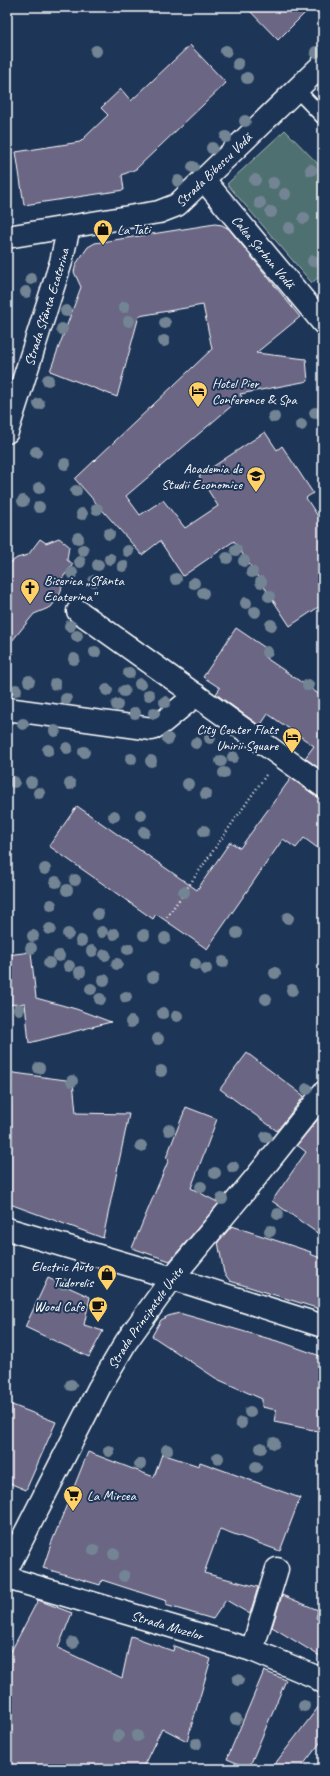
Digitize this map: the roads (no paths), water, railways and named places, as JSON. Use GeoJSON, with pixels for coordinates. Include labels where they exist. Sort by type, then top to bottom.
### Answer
{"type":"FeatureCollection","features":[{"type":"Feature","properties":{"kind":"street","name":"Strada Bibescu Vodă"},"geometry":{"type":"LineString","coordinates":[[7,236],[69,227],[167,209],[184,199],[323,64]]}},
{"type":"Feature","properties":{"kind":"street","name":"Calea Șerban Vodă"},"geometry":{"type":"LineString","coordinates":[[204,180],[323,323]]}},
{"type":"Feature","properties":{"kind":"street","name":"Strada Sfânta Ecaterina"},"geometry":{"type":"LineString","coordinates":[[7,432],[61,262],[69,227]]}},
{"type":"Feature","properties":{"kind":"street"},"geometry":{"type":"LineString","coordinates":[[78,611],[323,786]]}},
{"type":"Feature","properties":{"kind":"street"},"geometry":{"type":"LineString","coordinates":[[7,709],[152,729],[196,695]]}},
{"type":"Feature","properties":{"kind":"street","name":"Strada Principatele Unite"},"geometry":{"type":"LineString","coordinates":[[7,1569],[99,1388],[126,1342],[172,1278],[257,1176],[323,1093]]}},
{"type":"Feature","properties":{"kind":"street"},"geometry":{"type":"LineString","coordinates":[[7,1228],[323,1326]]}},
{"type":"Feature","properties":{"kind":"street"},"geometry":{"type":"LineString","coordinates":[[252,1650],[277,1569]]}},
{"type":"Feature","properties":{"kind":"street","name":"Strada Muzelor"},"geometry":{"type":"LineString","coordinates":[[7,1578],[252,1650],[316,1677],[323,1682]]}},
{"type":"Feature","properties":{"kind":"lane"},"geometry":{"type":"LineString","coordinates":[[297,90],[323,117]]}},
{"type":"Feature","properties":{"kind":"place","name":"La Tati"},"geometry":{"type":"Point","coordinates":[103,246]}},
{"type":"Feature","properties":{"kind":"place","name":"Hotel Pier Conference & Spa"},"geometry":{"type":"Point","coordinates":[198,408]}},
{"type":"Feature","properties":{"kind":"place","name":"Academia de Studii Economice"},"geometry":{"type":"Point","coordinates":[256,493]}},
{"type":"Feature","properties":{"kind":"place","name":"Biserica „Sfânta Ecaterina”"},"geometry":{"type":"Point","coordinates":[30,605]}},
{"type":"Feature","properties":{"kind":"place","name":"City Center Flats Unirii Square"},"geometry":{"type":"Point","coordinates":[292,754]}},
{"type":"Feature","properties":{"kind":"place","name":"Electric Auto Tudorelis"},"geometry":{"type":"Point","coordinates":[107,1291]}},
{"type":"Feature","properties":{"kind":"place","name":"Wood Cafe"},"geometry":{"type":"Point","coordinates":[98,1323]}},
{"type":"Feature","properties":{"kind":"place","name":"La Mircea"},"geometry":{"type":"Point","coordinates":[73,1512]}}]}
